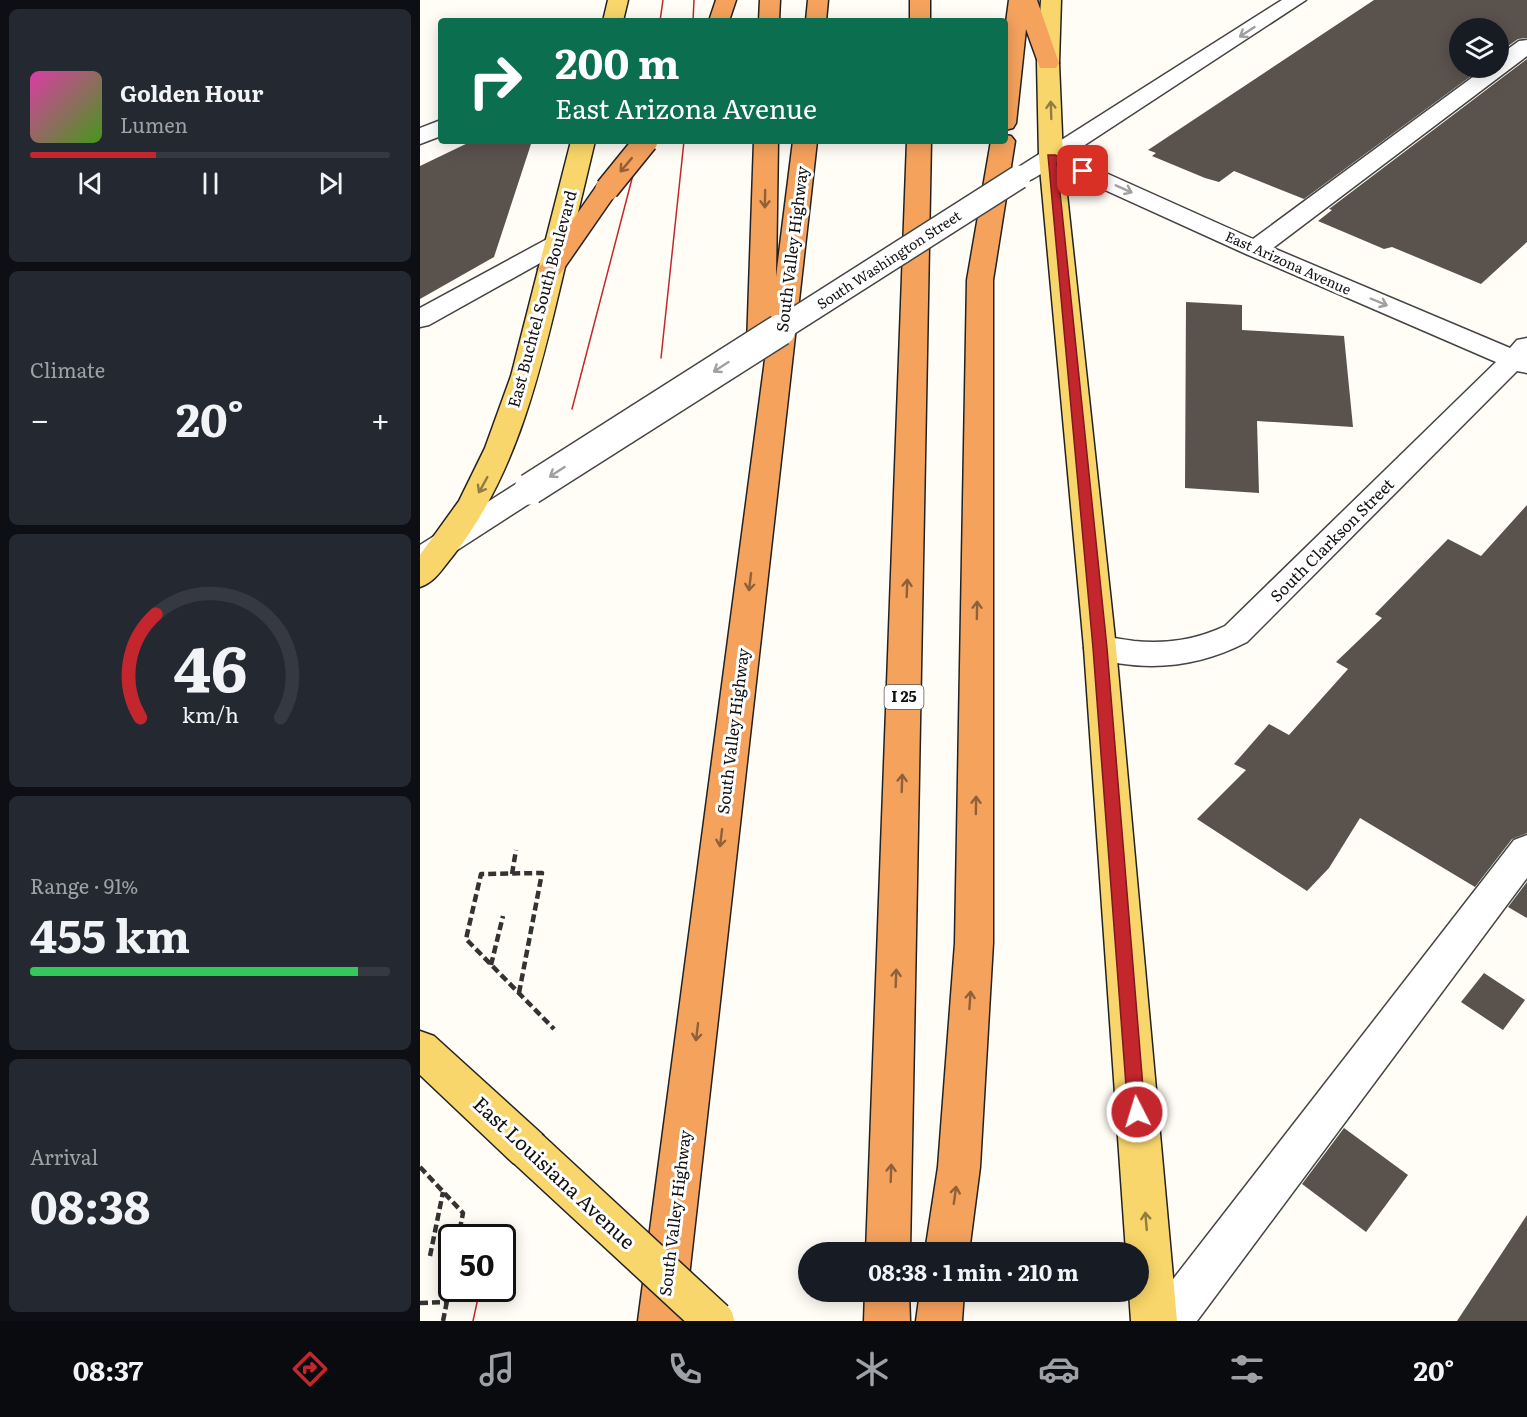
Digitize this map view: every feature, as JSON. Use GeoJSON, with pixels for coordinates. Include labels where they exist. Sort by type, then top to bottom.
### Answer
{"type":"FeatureCollection","features":[{"type":"Feature","properties":{"kind":"highway"},"geometry":{"type":"LineString","coordinates":[[720,18],[726,0]]}},
{"type":"Feature","properties":{"kind":"highway"},"geometry":{"type":"LineString","coordinates":[[770,0],[770,18]]}},
{"type":"Feature","properties":{"kind":"highway"},"geometry":{"type":"LineString","coordinates":[[816,18],[818,0]]}},
{"type":"Feature","properties":{"kind":"highway"},"geometry":{"type":"LineString","coordinates":[[920,0],[920,18]]}},
{"type":"Feature","properties":{"kind":"highway"},"geometry":{"type":"LineString","coordinates":[[1008,97],[1019,0]]}},
{"type":"Feature","properties":{"kind":"highway"},"geometry":{"type":"LineString","coordinates":[[1028,0],[1048,63]]}},
{"type":"Feature","properties":{"kind":"highway"},"geometry":{"type":"LineString","coordinates":[[555,256],[644,144]]}},
{"type":"Feature","properties":{"kind":"highway"},"geometry":{"type":"LineString","coordinates":[[757,524],[766,144]]}},
{"type":"Feature","properties":{"kind":"highway","name":"South Valley Highway"},"geometry":{"type":"LineString","coordinates":[[661,1321],[805,144]]}},
{"type":"Feature","properties":{"kind":"highway","name":"I 25"},"geometry":{"type":"LineString","coordinates":[[888,1242],[919,144]]}},
{"type":"Feature","properties":{"kind":"highway"},"geometry":{"type":"LineString","coordinates":[[948,1242],[959,1167],[974,943],[980,279],[1002,144]]}},
{"type":"Feature","properties":{"kind":"highway"},"geometry":{"type":"LineString","coordinates":[[886,1321],[887,1302]]}},
{"type":"Feature","properties":{"kind":"highway"},"geometry":{"type":"LineString","coordinates":[[939,1321],[941,1302]]}},
{"type":"Feature","properties":{"kind":"main road"},"geometry":{"type":"LineString","coordinates":[[614,18],[618,0]]}},
{"type":"Feature","properties":{"kind":"main road"},"geometry":{"type":"LineString","coordinates":[[1051,0],[1048,63],[1051,157],[1100,648],[1154,1321]]}},
{"type":"Feature","properties":{"kind":"main road","name":"East Buchtel South Boulevard"},"geometry":{"type":"LineString","coordinates":[[420,576],[449,540],[491,470],[500,448],[525,376],[583,144]]}},
{"type":"Feature","properties":{"kind":"main road","name":"East Louisiana Avenue"},"geometry":{"type":"LineString","coordinates":[[420,1049],[714,1321]]}},
{"type":"Feature","properties":{"kind":"street","name":"South Washington Street"},"geometry":{"type":"LineString","coordinates":[[420,559],[1296,0]]}},
{"type":"Feature","properties":{"kind":"street"},"geometry":{"type":"LineString","coordinates":[[1509,59],[1527,46]]}},
{"type":"Feature","properties":{"kind":"street"},"geometry":{"type":"LineString","coordinates":[[1256,249],[1483,78]]}},
{"type":"Feature","properties":{"kind":"street"},"geometry":{"type":"LineString","coordinates":[[420,137],[438,128]]}},
{"type":"Feature","properties":{"kind":"street","name":"East Arizona Avenue"},"geometry":{"type":"LineString","coordinates":[[1051,157],[1256,249],[1522,357]]}},
{"type":"Feature","properties":{"kind":"street"},"geometry":{"type":"LineString","coordinates":[[420,319],[555,256]]}},
{"type":"Feature","properties":{"kind":"street","name":"South Clarkson Street"},"geometry":{"type":"LineString","coordinates":[[1100,648],[1162,656],[1181,655],[1216,645],[1236,634],[1522,357]]}},
{"type":"Feature","properties":{"kind":"street"},"geometry":{"type":"LineString","coordinates":[[1169,1321],[1527,850]]}},
{"type":"Feature","properties":{"kind":"path"},"geometry":{"type":"LineString","coordinates":[[512,874],[516,850]]}},
{"type":"Feature","properties":{"kind":"path"},"geometry":{"type":"LineString","coordinates":[[519,993],[542,873],[481,874],[466,939],[554,1029]]}},
{"type":"Feature","properties":{"kind":"path"},"geometry":{"type":"LineString","coordinates":[[491,965],[503,916]]}},
{"type":"Feature","properties":{"kind":"path"},"geometry":{"type":"LineString","coordinates":[[420,1167],[463,1213],[461,1224]]}},
{"type":"Feature","properties":{"kind":"path"},"geometry":{"type":"LineString","coordinates":[[430,1256],[443,1191]]}},
{"type":"Feature","properties":{"kind":"path"},"geometry":{"type":"LineString","coordinates":[[420,1303],[446,1302]]}},
{"type":"Feature","properties":{"kind":"path"},"geometry":{"type":"LineString","coordinates":[[443,1321],[447,1302]]}},
{"type":"Feature","properties":{"kind":"building"},"geometry":{"type":"Polygon","coordinates":[[[1374,0],[1527,0],[1527,38],[1518,39],[1509,45],[1509,18],[1449,18],[1449,78],[1468,78],[1304,199],[1234,171],[1219,182],[1205,178],[1152,156],[1156,153],[1148,150],[1374,0]]]}},
{"type":"Feature","properties":{"kind":"building"},"geometry":{"type":"Polygon","coordinates":[[[1527,59],[1527,242],[1481,284],[1392,247],[1384,249],[1318,221],[1332,210],[1329,209],[1502,78],[1509,78],[1509,73],[1527,59]]]}},
{"type":"Feature","properties":{"kind":"building"},"geometry":{"type":"Polygon","coordinates":[[[466,144],[531,144],[494,257],[420,299],[420,166],[466,144]]]}},
{"type":"Feature","properties":{"kind":"building"},"geometry":{"type":"Polygon","coordinates":[[[1186,302],[1242,305],[1242,330],[1344,336],[1353,427],[1257,421],[1259,493],[1185,488],[1186,302]]]}},
{"type":"Feature","properties":{"kind":"building"},"geometry":{"type":"Polygon","coordinates":[[[1527,505],[1527,833],[1512,839],[1475,887],[1360,818],[1329,868],[1307,891],[1197,819],[1246,770],[1234,764],[1269,724],[1289,735],[1348,669],[1336,662],[1382,618],[1375,614],[1448,539],[1481,556],[1527,505]]]}},
{"type":"Feature","properties":{"kind":"building"},"geometry":{"type":"Polygon","coordinates":[[[1527,882],[1527,918],[1508,907],[1527,882]]]}},
{"type":"Feature","properties":{"kind":"building"},"geometry":{"type":"Polygon","coordinates":[[[1484,973],[1525,1000],[1503,1030],[1461,1002],[1484,973]]]}},
{"type":"Feature","properties":{"kind":"building"},"geometry":{"type":"Polygon","coordinates":[[[1344,1128],[1408,1175],[1366,1232],[1302,1184],[1344,1128]]]}},
{"type":"Feature","properties":{"kind":"building"},"geometry":{"type":"Polygon","coordinates":[[[1527,1215],[1527,1321],[1457,1321],[1527,1215]]]}},
{"type":"Feature","properties":{"kind":"tram line"},"geometry":{"type":"LineString","coordinates":[[660,18],[663,0]]}},
{"type":"Feature","properties":{"kind":"tram line"},"geometry":{"type":"LineString","coordinates":[[693,18],[694,0]]}},
{"type":"Feature","properties":{"kind":"tram line"},"geometry":{"type":"LineString","coordinates":[[572,409],[634,171],[638,144]]}},
{"type":"Feature","properties":{"kind":"tram line"},"geometry":{"type":"LineString","coordinates":[[661,358],[684,144]]}},
{"type":"Feature","properties":{"kind":"tram line"},"geometry":{"type":"LineString","coordinates":[[473,1321],[477,1302]]}},
{"type":"Feature","properties":{"kind":"route"},"geometry":{"type":"LineString","coordinates":[[1083,171],[1051,157],[1100,648],[1137,1112]]}}]}
